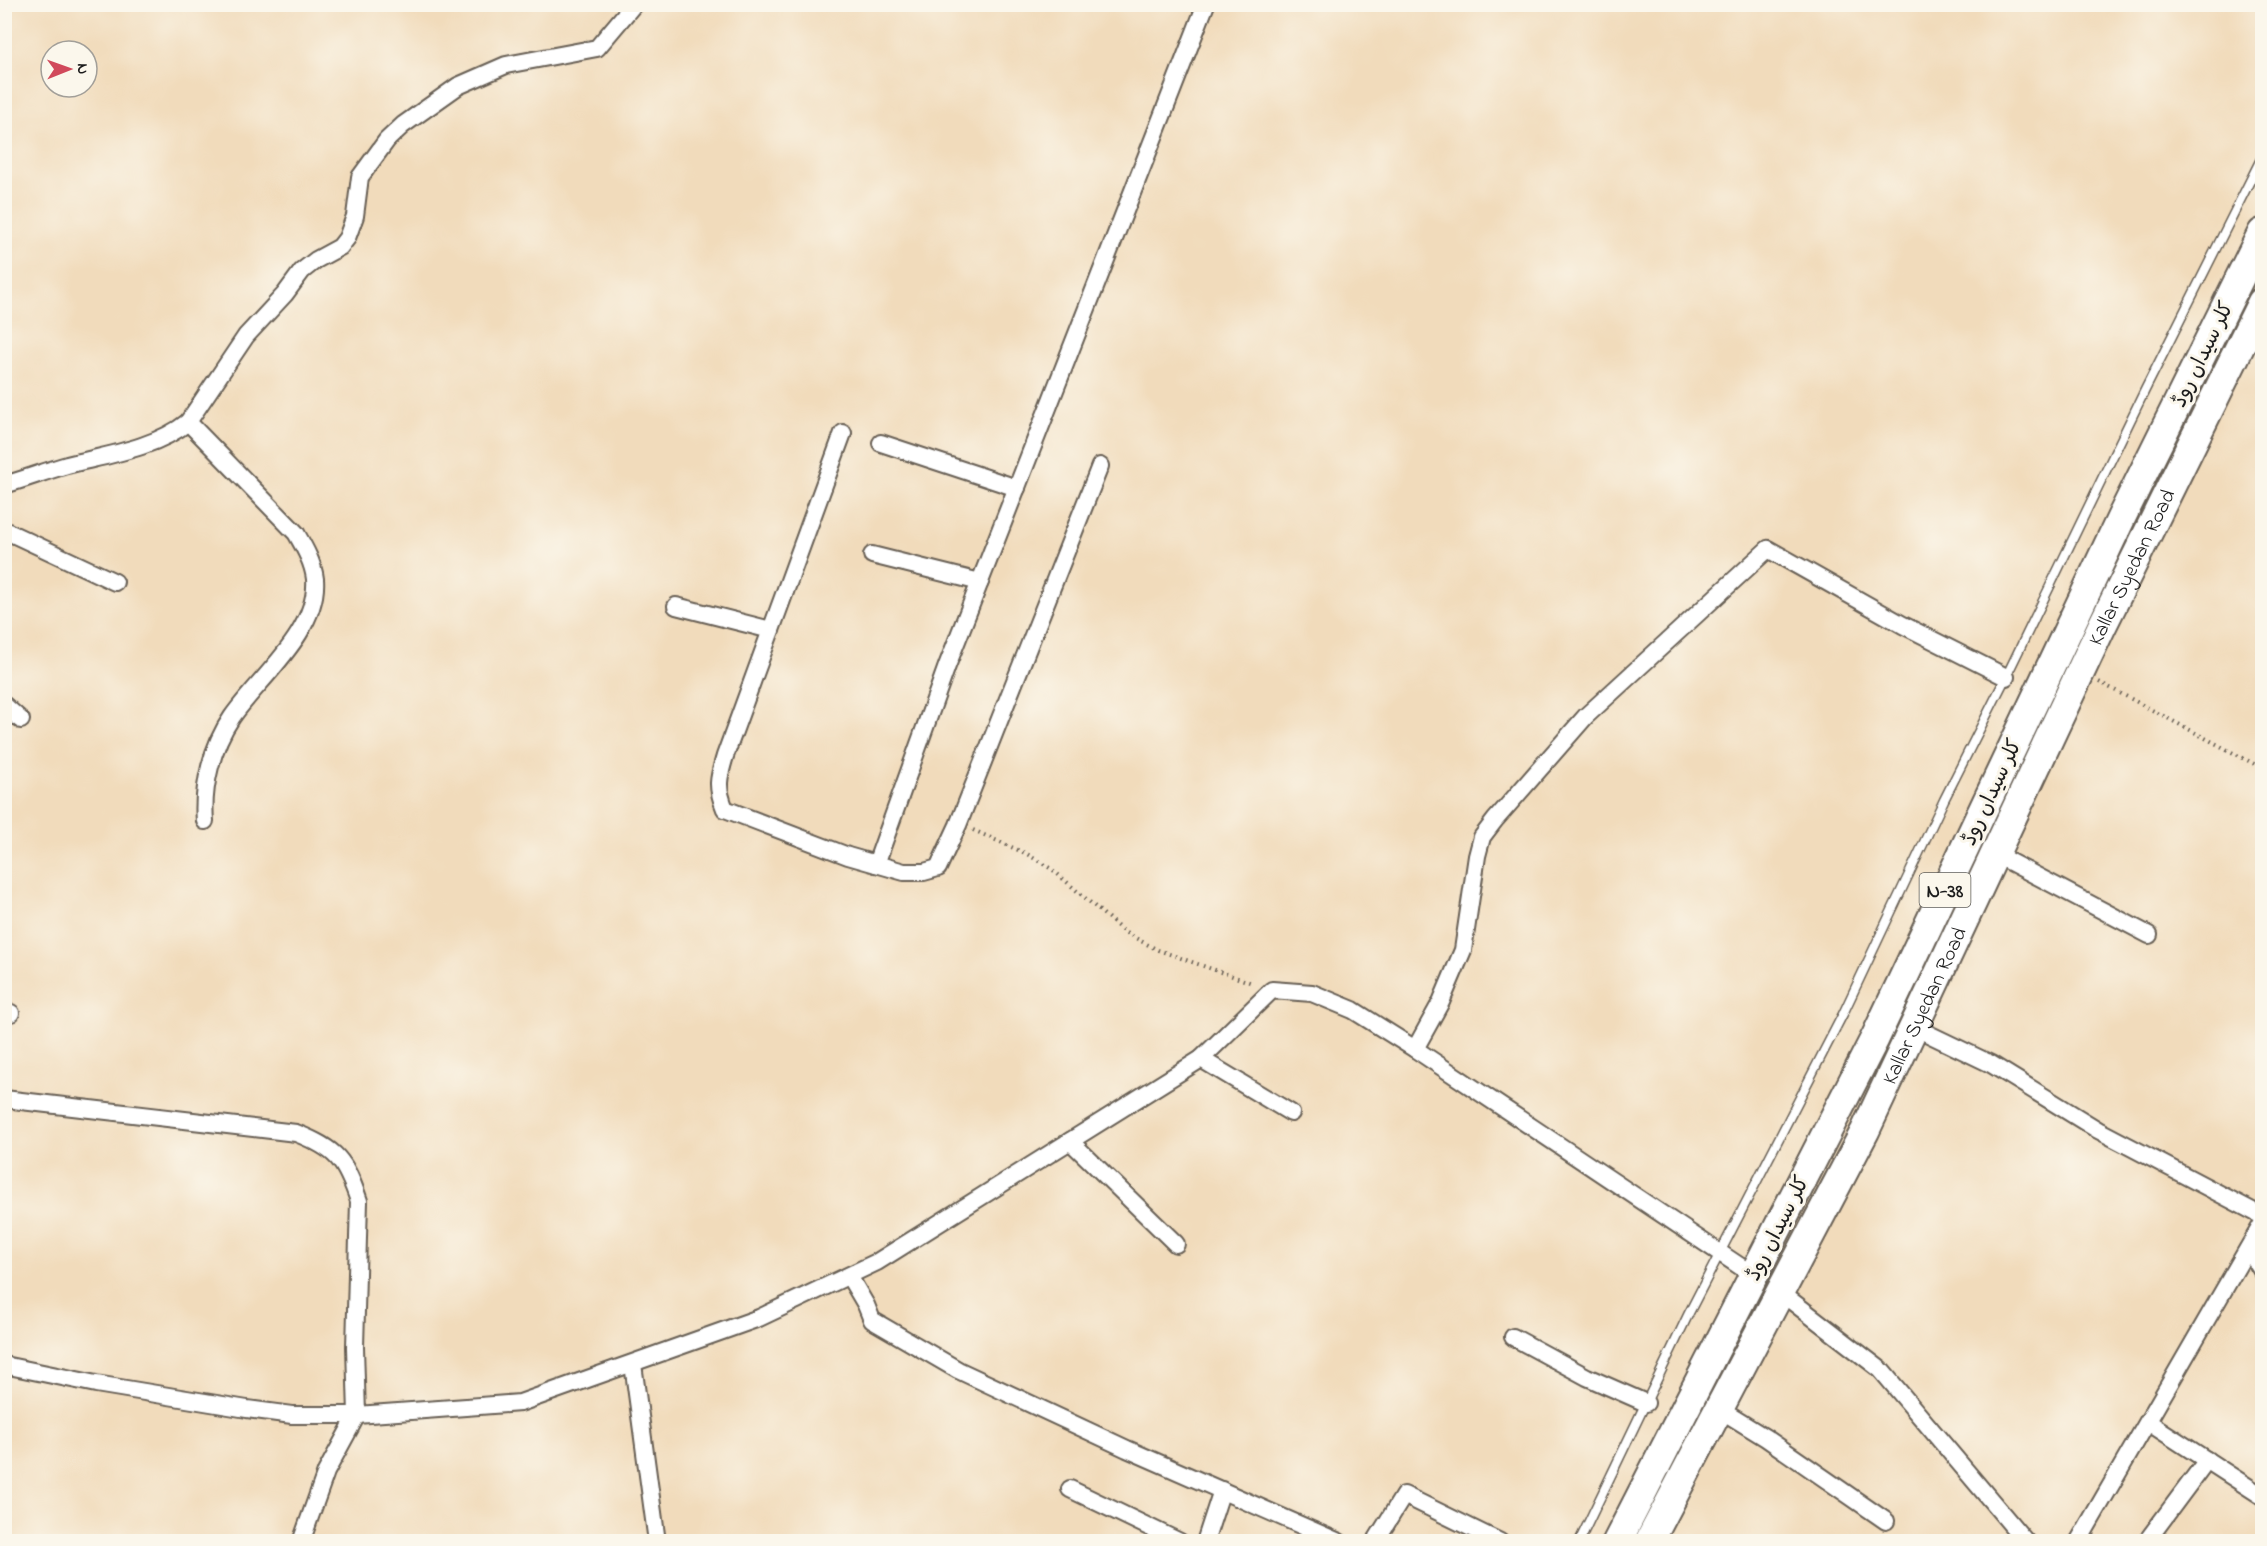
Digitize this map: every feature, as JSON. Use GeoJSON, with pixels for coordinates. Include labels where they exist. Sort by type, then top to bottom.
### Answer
{"type":"FeatureCollection","features":[{"type":"Feature","properties":{"kind":"highway","name":"کلر سیداں روڈ"},"geometry":{"type":"LineString","coordinates":[[1617,1542],[1875,1038],[2122,516],[2262,233]]}},
{"type":"Feature","properties":{"kind":"highway","name":"Kallar Syedan Road"},"geometry":{"type":"LineString","coordinates":[[1649,1542],[1865,1131],[2080,672],[2262,302]]}},
{"type":"Feature","properties":{"kind":"street"},"geometry":{"type":"LineString","coordinates":[[4,485],[167,438],[188,422],[246,336],[285,294],[302,271],[316,260],[340,247],[347,238],[355,216],[360,177],[387,140],[403,125],[458,86],[506,65],[597,48],[634,4]]}},
{"type":"Feature","properties":{"kind":"street"},"geometry":{"type":"LineString","coordinates":[[876,864],[947,666],[1206,4]]}},
{"type":"Feature","properties":{"kind":"street"},"geometry":{"type":"LineString","coordinates":[[188,422],[296,533],[307,552],[315,579],[314,600],[287,652],[231,718],[220,740],[207,782],[204,804],[205,821]]}},
{"type":"Feature","properties":{"kind":"street"},"geometry":{"type":"LineString","coordinates":[[843,433],[718,778],[718,794],[725,809],[848,856],[903,872],[924,872],[938,868],[958,825],[1100,466]]}},
{"type":"Feature","properties":{"kind":"street"},"geometry":{"type":"LineString","coordinates":[[881,443],[1017,488]]}},
{"type":"Feature","properties":{"kind":"street"},"geometry":{"type":"LineString","coordinates":[[4,530],[115,582]]}},
{"type":"Feature","properties":{"kind":"street"},"geometry":{"type":"LineString","coordinates":[[1416,1049],[1441,1002],[1463,950],[1482,837],[1586,716],[1768,549],[1904,625],[2007,677]]}},
{"type":"Feature","properties":{"kind":"street"},"geometry":{"type":"LineString","coordinates":[[872,555],[980,582]]}},
{"type":"Feature","properties":{"kind":"street"},"geometry":{"type":"LineString","coordinates":[[676,606],[771,630]]}},
{"type":"Feature","properties":{"kind":"street"},"geometry":{"type":"LineString","coordinates":[[4,705],[21,720]]}},
{"type":"Feature","properties":{"kind":"street"},"geometry":{"type":"LineString","coordinates":[[1995,854],[2149,934]]}},
{"type":"Feature","properties":{"kind":"street"},"geometry":{"type":"LineString","coordinates":[[4,1365],[96,1384],[292,1415],[357,1415],[520,1403],[759,1318],[877,1262],[1201,1059],[1272,990],[1312,993],[1353,1010],[1416,1049],[1753,1275]]}},
{"type":"Feature","properties":{"kind":"street"},"geometry":{"type":"LineString","coordinates":[[1914,1027],[1991,1064],[2098,1130],[2262,1216]]}},
{"type":"Feature","properties":{"kind":"street"},"geometry":{"type":"LineString","coordinates":[[1201,1059],[1291,1113]]}},
{"type":"Feature","properties":{"kind":"street"},"geometry":{"type":"LineString","coordinates":[[4,1099],[296,1132],[319,1142],[340,1157],[359,1201],[355,1347],[357,1415],[326,1472],[301,1542]]}},
{"type":"Feature","properties":{"kind":"street"},"geometry":{"type":"LineString","coordinates":[[1070,1141],[1176,1244]]}},
{"type":"Feature","properties":{"kind":"street"},"geometry":{"type":"LineString","coordinates":[[2078,1542],[2262,1224]]}},
{"type":"Feature","properties":{"kind":"street"},"geometry":{"type":"LineString","coordinates":[[2248,1249],[2262,1271]]}},
{"type":"Feature","properties":{"kind":"street"},"geometry":{"type":"LineString","coordinates":[[849,1275],[872,1320],[958,1370],[1339,1542]]}},
{"type":"Feature","properties":{"kind":"street"},"geometry":{"type":"LineString","coordinates":[[1780,1292],[1881,1370],[2026,1542]]}},
{"type":"Feature","properties":{"kind":"street"},"geometry":{"type":"LineString","coordinates":[[1513,1337],[1587,1377],[1646,1403]]}},
{"type":"Feature","properties":{"kind":"street"},"geometry":{"type":"LineString","coordinates":[[633,1364],[657,1542]]}},
{"type":"Feature","properties":{"kind":"street"},"geometry":{"type":"LineString","coordinates":[[1719,1409],[1766,1438],[1886,1521]]}},
{"type":"Feature","properties":{"kind":"street"},"geometry":{"type":"LineString","coordinates":[[2148,1422],[2262,1496]]}},
{"type":"Feature","properties":{"kind":"street"},"geometry":{"type":"LineString","coordinates":[[2146,1542],[2208,1460]]}},
{"type":"Feature","properties":{"kind":"street"},"geometry":{"type":"LineString","coordinates":[[1070,1489],[1180,1542]]}},
{"type":"Feature","properties":{"kind":"street"},"geometry":{"type":"LineString","coordinates":[[1205,1542],[1222,1490]]}},
{"type":"Feature","properties":{"kind":"street"},"geometry":{"type":"LineString","coordinates":[[1375,1542],[1404,1494],[1500,1542]]}},
{"type":"Feature","properties":{"kind":"lane"},"geometry":{"type":"LineString","coordinates":[[1579,1542],[1720,1253],[1843,1014],[1944,800],[2007,677],[2145,390],[2262,157]]}},
{"type":"Feature","properties":{"kind":"path"},"geometry":{"type":"LineString","coordinates":[[2080,672],[2262,768]]}},
{"type":"Feature","properties":{"kind":"path"},"geometry":{"type":"LineString","coordinates":[[958,825],[1027,854],[1053,870],[1124,932],[1158,950],[1272,990]]}}]}
